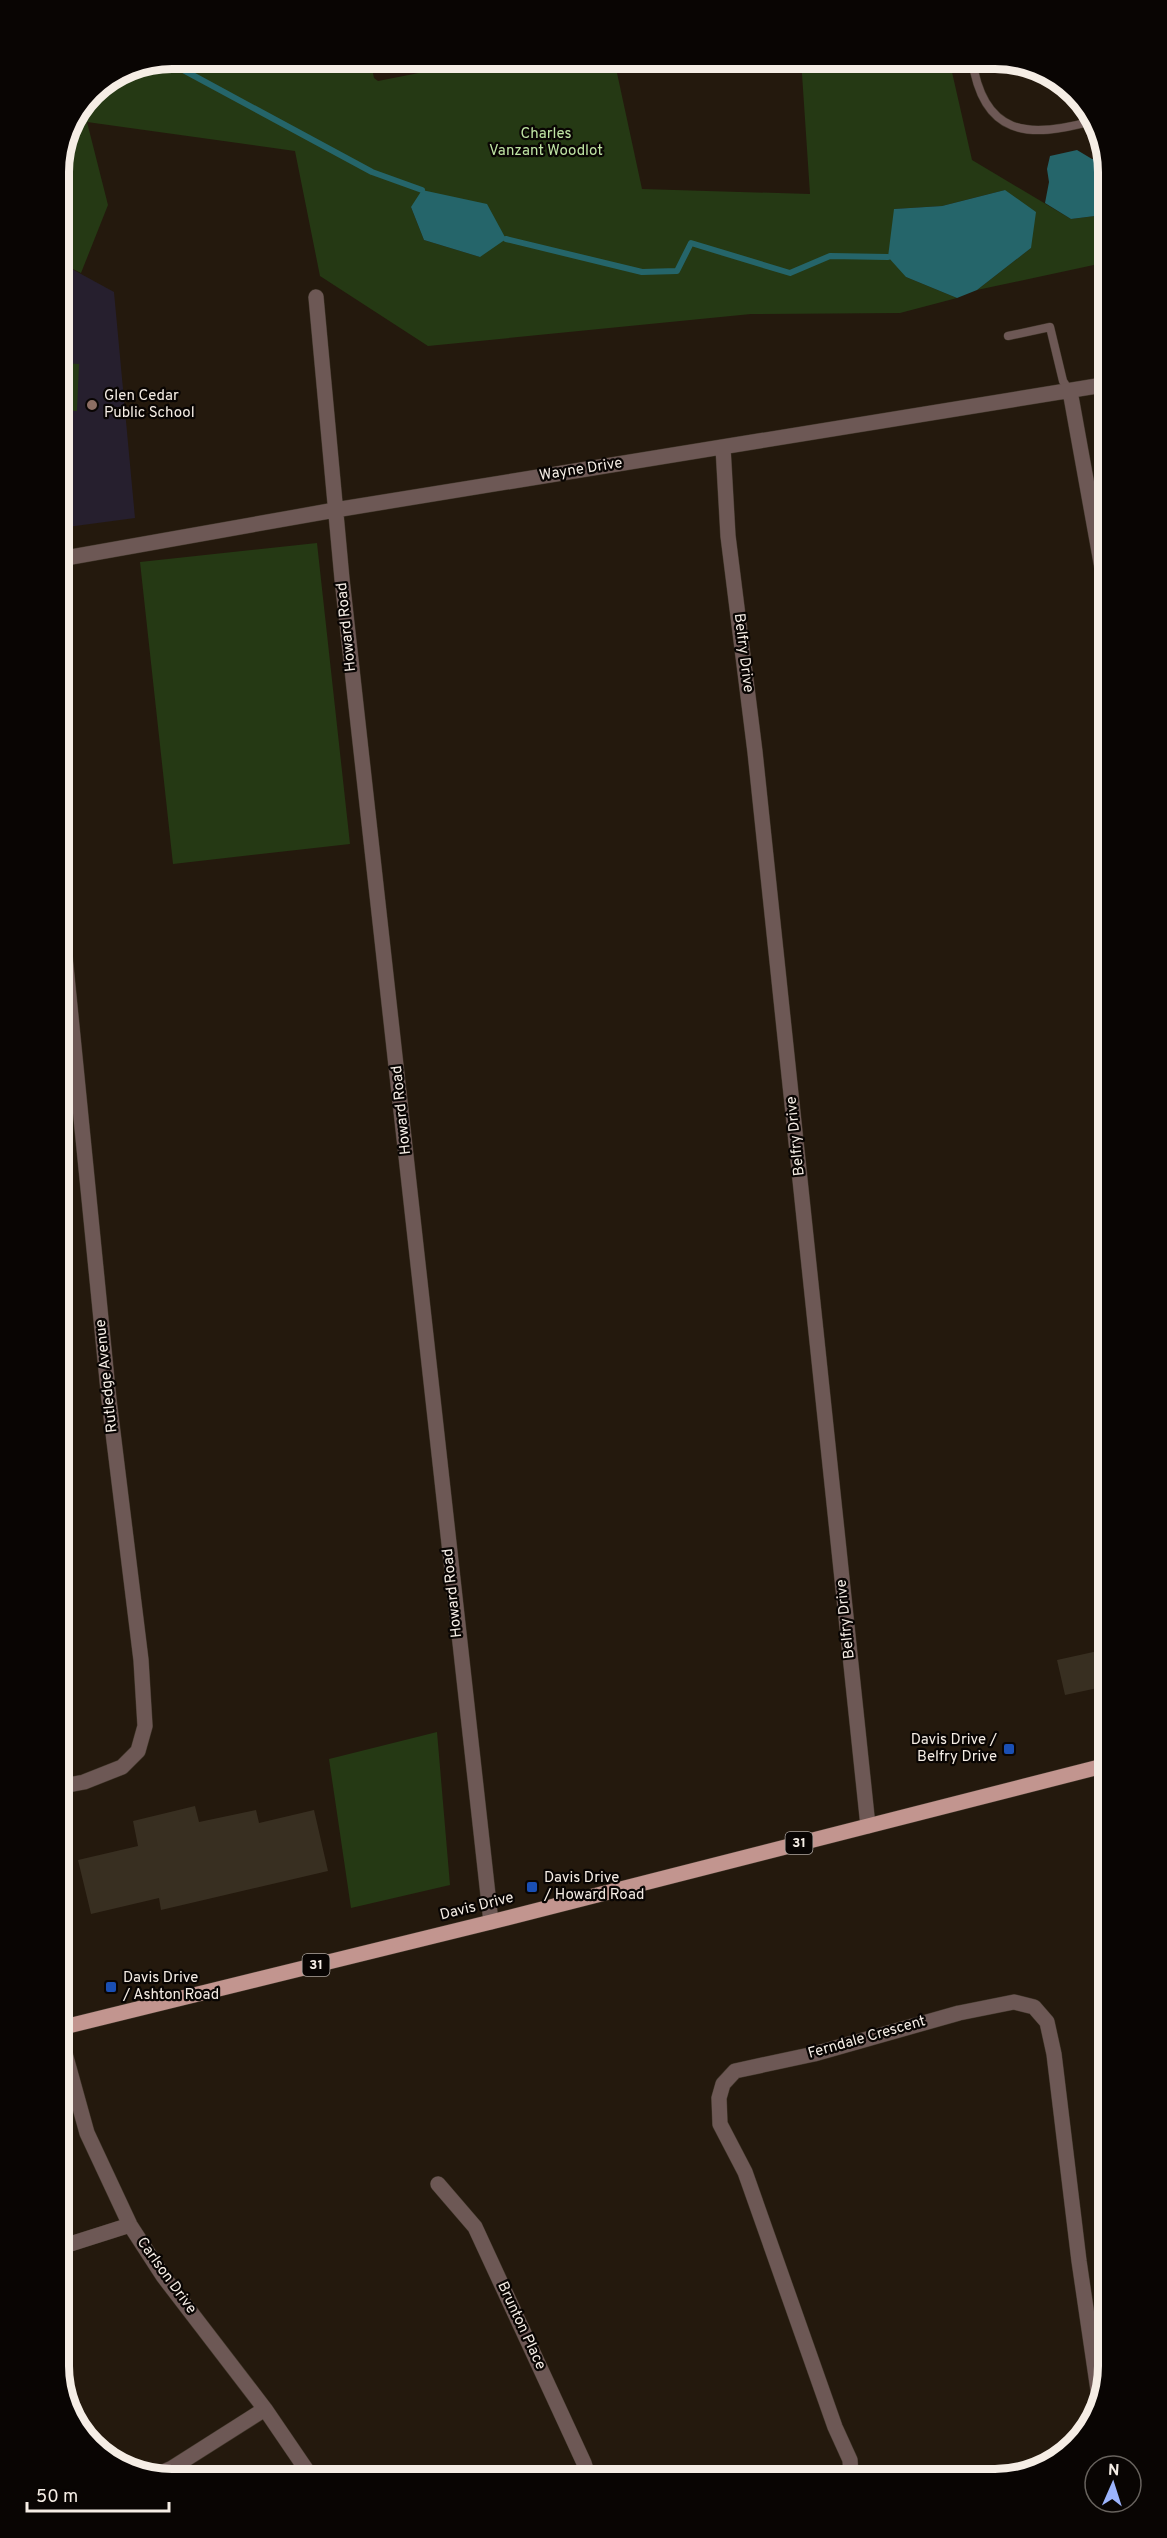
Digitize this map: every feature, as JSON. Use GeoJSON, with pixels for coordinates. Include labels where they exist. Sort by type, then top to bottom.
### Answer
{"type":"FeatureCollection","features":[{"type":"Feature","properties":{"kind":"main road","name":"Davis Drive"},"geometry":{"type":"LineString","coordinates":[[69,2026],[490,1922],[1098,1766]]}},
{"type":"Feature","properties":{"kind":"street","name":"Howard Road"},"geometry":{"type":"LineString","coordinates":[[316,297],[335,510],[490,1922]]}},
{"type":"Feature","properties":{"kind":"street","name":"Wayne Drive"},"geometry":{"type":"LineString","coordinates":[[69,558],[335,510],[1098,386]]}},
{"type":"Feature","properties":{"kind":"street"},"geometry":{"type":"LineString","coordinates":[[1070,391],[1098,546]]}},
{"type":"Feature","properties":{"kind":"street","name":"Belfry Drive"},"geometry":{"type":"LineString","coordinates":[[723,447],[728,536],[756,763],[868,1826]]}},
{"type":"Feature","properties":{"kind":"street","name":"Rutledge Avenue"},"geometry":{"type":"LineString","coordinates":[[69,997],[109,1400],[141,1660],[145,1726],[138,1751],[122,1767],[84,1782],[69,1785]]}},
{"type":"Feature","properties":{"kind":"street","name":"Ferndale Crescent"},"geometry":{"type":"LineString","coordinates":[[851,2469],[850,2460],[836,2427],[745,2172],[720,2124],[719,2098],[723,2084],[735,2071],[814,2054],[959,2013],[1014,2002],[1034,2007],[1047,2022],[1054,2054],[1074,2227],[1097,2381]]}},
{"type":"Feature","properties":{"kind":"street","name":"Carlson Drive"},"geometry":{"type":"LineString","coordinates":[[69,2068],[87,2133],[130,2225],[163,2276],[265,2409],[306,2469]]}},
{"type":"Feature","properties":{"kind":"street","name":"Brunton Place"},"geometry":{"type":"LineString","coordinates":[[438,2184],[476,2227],[586,2469]]}},
{"type":"Feature","properties":{"kind":"street"},"geometry":{"type":"LineString","coordinates":[[69,2244],[130,2225]]}},
{"type":"Feature","properties":{"kind":"street"},"geometry":{"type":"LineString","coordinates":[[169,2469],[265,2409]]}},
{"type":"Feature","properties":{"kind":"lane"},"geometry":{"type":"LineString","coordinates":[[974,69],[985,103],[1006,124],[1033,132],[1068,128],[1085,123]]}},
{"type":"Feature","properties":{"kind":"lane"},"geometry":{"type":"LineString","coordinates":[[1008,336],[1050,327],[1064,381],[1070,391]]}},
{"type":"Feature","properties":{"kind":"shaded area","name":"Glen Cedar Public School"},"geometry":{"type":"Polygon","coordinates":[[[69,267],[114,292],[135,518],[69,527],[69,267]]]}},
{"type":"Feature","properties":{"kind":"green space","name":"Charles Vanzant Woodlot"},"geometry":{"type":"Polygon","coordinates":[[[172,69],[372,69],[374,78],[378,81],[439,69],[616,69],[642,189],[810,194],[802,69],[951,69],[972,160],[1071,219],[1098,216],[1098,264],[977,290],[1031,248],[1005,190],[942,206],[894,209],[906,277],[957,298],[900,313],[751,314],[428,346],[320,276],[295,151],[87,122],[108,205],[81,273],[69,267],[69,165],[80,126],[90,109],[120,83],[139,74],[172,69]],[[411,207],[424,240],[480,257],[411,207]]]}},
{"type":"Feature","properties":{"kind":"green space"},"geometry":{"type":"Polygon","coordinates":[[[69,364],[79,364],[77,411],[69,411],[69,364]]]}},
{"type":"Feature","properties":{"kind":"green space"},"geometry":{"type":"Polygon","coordinates":[[[317,543],[350,844],[173,864],[140,562],[317,543]]]}},
{"type":"Feature","properties":{"kind":"green space"},"geometry":{"type":"Polygon","coordinates":[[[437,1732],[450,1885],[351,1908],[329,1759],[437,1732]]]}},
{"type":"Feature","properties":{"kind":"water"},"geometry":{"type":"Polygon","coordinates":[[[1077,150],[1092,159],[1097,158],[1098,216],[1071,219],[1045,203],[1050,156],[1077,150]]]}},
{"type":"Feature","properties":{"kind":"water"},"geometry":{"type":"Polygon","coordinates":[[[422,190],[487,204],[506,239],[480,257],[424,240],[411,207],[422,190]]]}},
{"type":"Feature","properties":{"kind":"water"},"geometry":{"type":"Polygon","coordinates":[[[1005,190],[1036,212],[1031,248],[977,290],[957,298],[906,277],[888,257],[894,209],[942,206],[1005,190]]]}},
{"type":"Feature","properties":{"kind":"building"},"geometry":{"type":"Polygon","coordinates":[[[1098,1651],[1098,1688],[1065,1695],[1057,1660],[1098,1651]]]}},
{"type":"Feature","properties":{"kind":"building"},"geometry":{"type":"Polygon","coordinates":[[[195,1806],[199,1822],[256,1810],[259,1823],[314,1810],[328,1871],[161,1910],[159,1898],[91,1914],[78,1860],[138,1846],[133,1821],[195,1806]]]}},
{"type":"Feature","properties":{"kind":"waterway"},"geometry":{"type":"LineString","coordinates":[[181,69],[372,172],[422,190]]}},
{"type":"Feature","properties":{"kind":"waterway"},"geometry":{"type":"LineString","coordinates":[[506,239],[642,272],[677,271],[691,243],[790,273],[830,256],[888,257]]}},
{"type":"Feature","properties":{"kind":"place","name":"Glen Cedar Public School"},"geometry":{"type":"Point","coordinates":[92,405]}},
{"type":"Feature","properties":{"kind":"place","name":"Davis Drive / Belfry Drive"},"geometry":{"type":"Point","coordinates":[1009,1749]}},
{"type":"Feature","properties":{"kind":"place","name":"Davis Drive / Howard Road"},"geometry":{"type":"Point","coordinates":[532,1887]}},
{"type":"Feature","properties":{"kind":"place","name":"Davis Drive / Ashton Road"},"geometry":{"type":"Point","coordinates":[111,1987]}}]}
